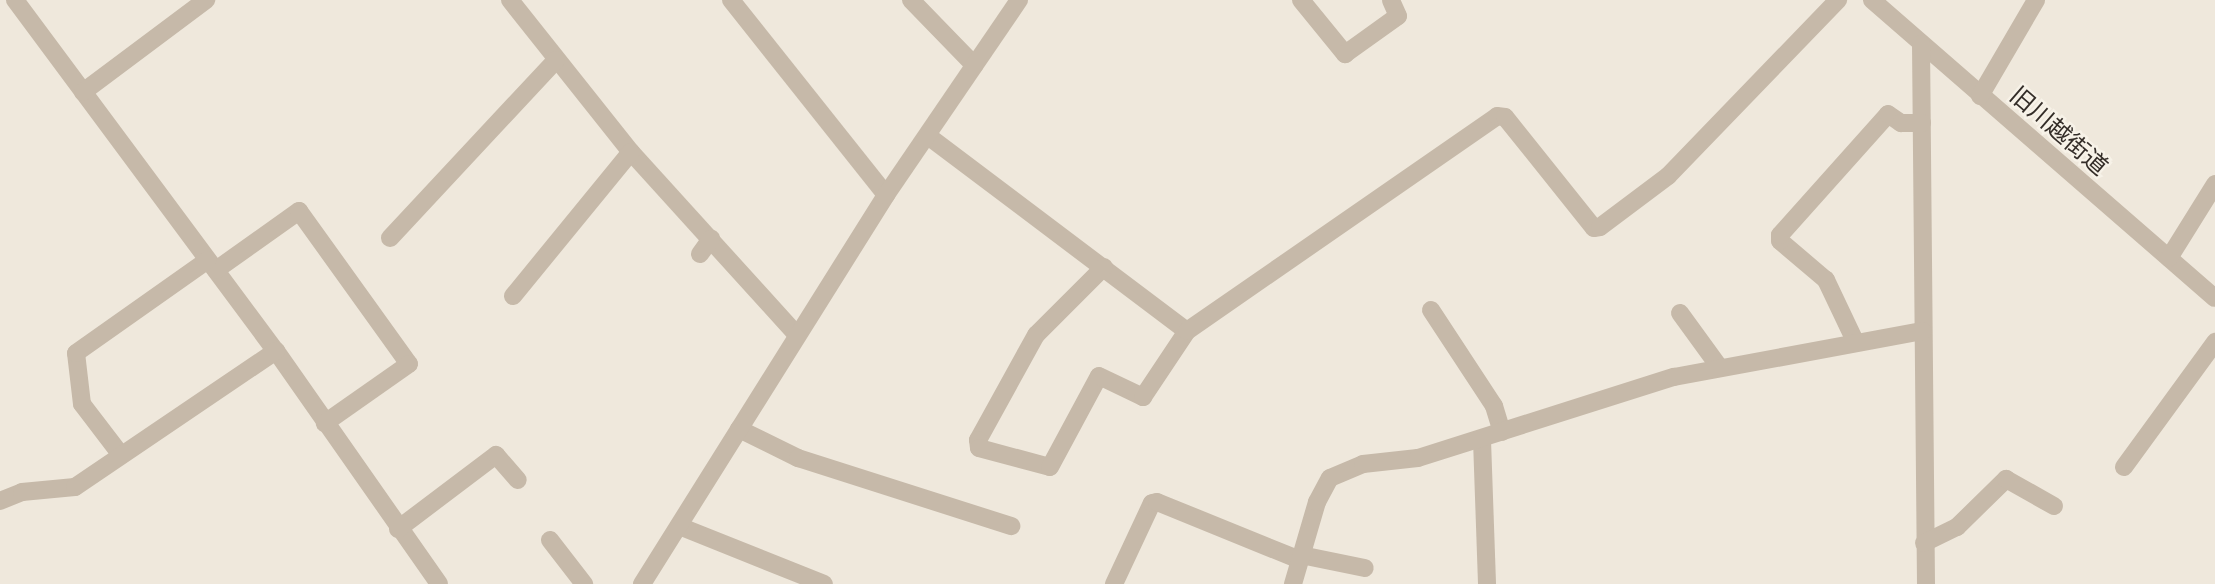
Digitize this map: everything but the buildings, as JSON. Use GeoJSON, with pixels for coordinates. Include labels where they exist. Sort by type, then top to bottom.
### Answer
{"type":"FeatureCollection","features":[{"type":"Feature","properties":{"kind":"street"},"geometry":{"type":"LineString","coordinates":[[15,0],[276,351],[439,584]]}},
{"type":"Feature","properties":{"kind":"street"},"geometry":{"type":"LineString","coordinates":[[83,92],[206,0]]}},
{"type":"Feature","properties":{"kind":"street"},"geometry":{"type":"LineString","coordinates":[[731,0],[886,195]]}},
{"type":"Feature","properties":{"kind":"street"},"geometry":{"type":"LineString","coordinates":[[911,0],[974,65]]}},
{"type":"Feature","properties":{"kind":"street"},"geometry":{"type":"LineString","coordinates":[[642,584],[796,334],[886,195],[1019,0]]}},
{"type":"Feature","properties":{"kind":"street"},"geometry":{"type":"LineString","coordinates":[[1301,0],[1345,54],[1398,16],[1391,0]]}},
{"type":"Feature","properties":{"kind":"street"},"geometry":{"type":"LineString","coordinates":[[1104,267],[1036,335],[978,440],[979,448],[1050,467],[1098,376],[1143,397],[1187,331],[1497,116],[1505,117],[1594,228],[1600,227],[1668,177],[1838,0]]}},
{"type":"Feature","properties":{"kind":"street","name":"旧川越街道"},"geometry":{"type":"LineString","coordinates":[[1872,0],[2215,298]]}},
{"type":"Feature","properties":{"kind":"street"},"geometry":{"type":"LineString","coordinates":[[1980,96],[2036,0]]}},
{"type":"Feature","properties":{"kind":"street"},"geometry":{"type":"LineString","coordinates":[[507,2],[631,152],[796,334]]}},
{"type":"Feature","properties":{"kind":"street"},"geometry":{"type":"LineString","coordinates":[[1922,44],[1926,584]]}},
{"type":"Feature","properties":{"kind":"street"},"geometry":{"type":"LineString","coordinates":[[390,238],[556,60]]}},
{"type":"Feature","properties":{"kind":"street"},"geometry":{"type":"LineString","coordinates":[[1856,341],[1826,280],[1780,241],[1780,235],[1888,114],[1901,123],[1922,123]]}},
{"type":"Feature","properties":{"kind":"street"},"geometry":{"type":"LineString","coordinates":[[928,136],[1187,331]]}},
{"type":"Feature","properties":{"kind":"street"},"geometry":{"type":"LineString","coordinates":[[513,296],[631,152]]}},
{"type":"Feature","properties":{"kind":"street"},"geometry":{"type":"LineString","coordinates":[[2169,258],[2215,184]]}},
{"type":"Feature","properties":{"kind":"street"},"geometry":{"type":"LineString","coordinates":[[121,454],[82,404],[76,354],[299,211],[409,364],[325,423]]}},
{"type":"Feature","properties":{"kind":"street"},"geometry":{"type":"LineString","coordinates":[[700,254],[711,239]]}},
{"type":"Feature","properties":{"kind":"street"},"geometry":{"type":"LineString","coordinates":[[1431,310],[1494,406],[1502,432]]}},
{"type":"Feature","properties":{"kind":"street"},"geometry":{"type":"LineString","coordinates":[[1680,313],[1720,368]]}},
{"type":"Feature","properties":{"kind":"street"},"geometry":{"type":"LineString","coordinates":[[1293,584],[1330,478],[1363,464],[1418,458],[1482,440],[1674,377],[1856,341],[1923,331]]}},
{"type":"Feature","properties":{"kind":"street"},"geometry":{"type":"LineString","coordinates":[[2124,467],[2215,342]]}},
{"type":"Feature","properties":{"kind":"street"},"geometry":{"type":"LineString","coordinates":[[0,501],[22,492],[75,487],[276,351]]}},
{"type":"Feature","properties":{"kind":"street"},"geometry":{"type":"LineString","coordinates":[[739,429],[798,458],[1011,526]]}},
{"type":"Feature","properties":{"kind":"street"},"geometry":{"type":"LineString","coordinates":[[1482,440],[1487,584]]}},
{"type":"Feature","properties":{"kind":"street"},"geometry":{"type":"LineString","coordinates":[[398,529],[496,455],[518,480]]}},
{"type":"Feature","properties":{"kind":"street"},"geometry":{"type":"LineString","coordinates":[[1924,543],[1957,527],[2006,479],[2053,506]]}},
{"type":"Feature","properties":{"kind":"street"},"geometry":{"type":"LineString","coordinates":[[1114,584],[1152,503],[1157,502],[1301,558],[1365,568]]}},
{"type":"Feature","properties":{"kind":"street"},"geometry":{"type":"LineString","coordinates":[[679,526],[824,584]]}},
{"type":"Feature","properties":{"kind":"street"},"geometry":{"type":"LineString","coordinates":[[550,540],[584,584]]}}]}
